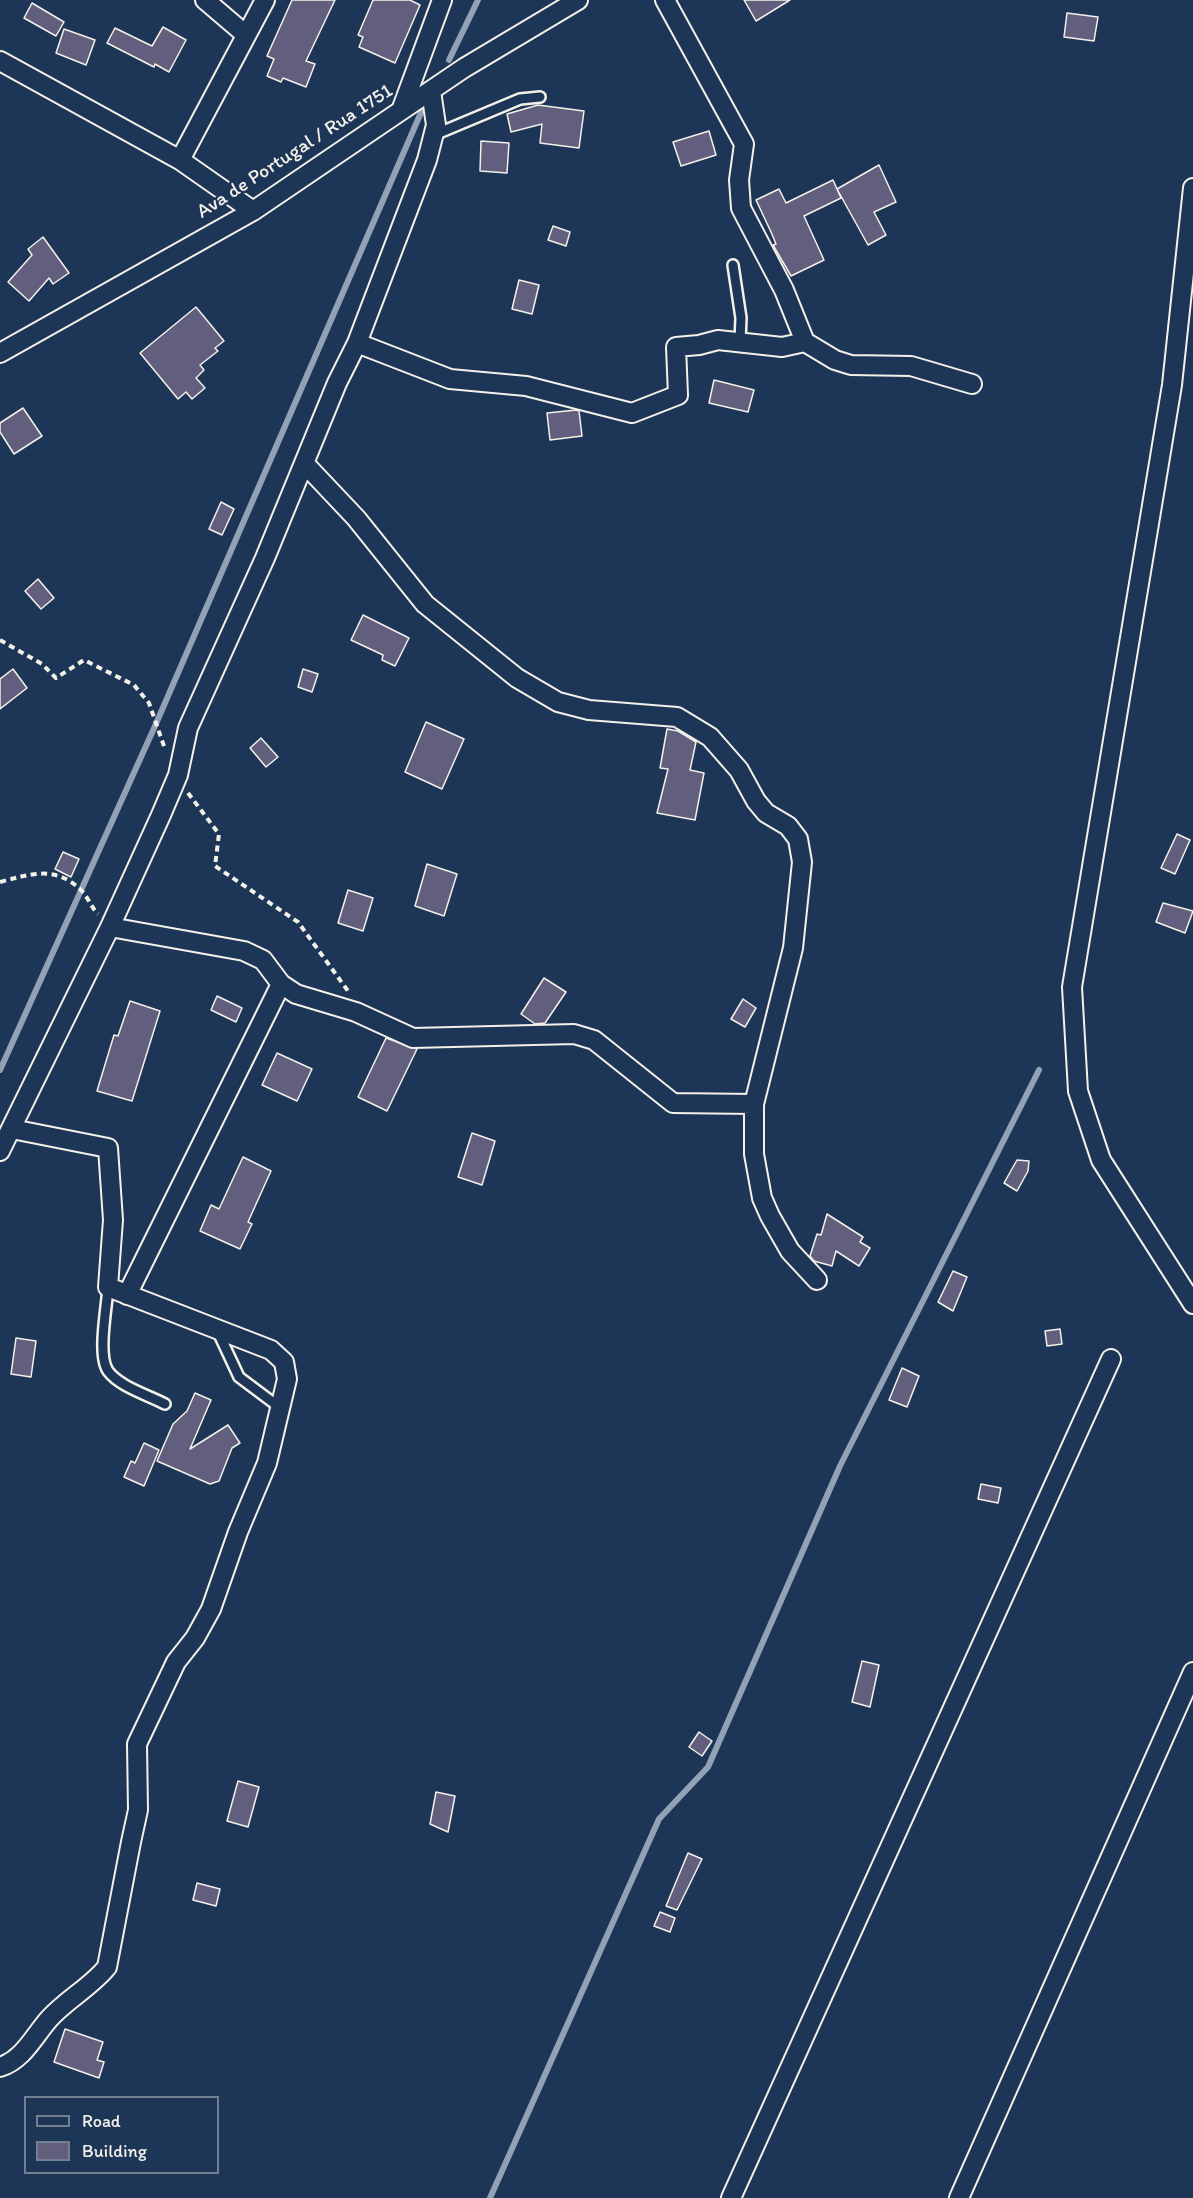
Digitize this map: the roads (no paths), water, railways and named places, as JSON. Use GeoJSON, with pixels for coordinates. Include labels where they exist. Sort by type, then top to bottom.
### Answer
{"type":"FeatureCollection","features":[{"type":"Feature","properties":{"kind":"street"},"geometry":{"type":"LineString","coordinates":[[205,0],[246,35]]}},
{"type":"Feature","properties":{"kind":"street"},"geometry":{"type":"LineString","coordinates":[[180,160],[265,0]]}},
{"type":"Feature","properties":{"kind":"street"},"geometry":{"type":"LineString","coordinates":[[402,108],[442,0]]}},
{"type":"Feature","properties":{"kind":"street","name":"Ava de Portugal / Rua 1751"},"geometry":{"type":"LineString","coordinates":[[1,350],[253,211],[402,108],[578,0]]}},
{"type":"Feature","properties":{"kind":"street"},"geometry":{"type":"LineString","coordinates":[[665,0],[744,144],[740,180],[741,208],[784,290],[805,342],[835,360],[851,365],[911,366],[972,384]]}},
{"type":"Feature","properties":{"kind":"street"},"geometry":{"type":"LineString","coordinates":[[0,61],[180,160],[253,211]]}},
{"type":"Feature","properties":{"kind":"street"},"geometry":{"type":"LineString","coordinates":[[0,1151],[110,927],[177,778],[188,728],[265,558],[337,383],[357,343],[427,160],[434,135],[436,113],[431,91]]}},
{"type":"Feature","properties":{"kind":"street"},"geometry":{"type":"LineString","coordinates":[[1193,188],[1172,385],[1072,987],[1078,1091],[1101,1160],[1193,1304]]}},
{"type":"Feature","properties":{"kind":"street"},"geometry":{"type":"LineString","coordinates":[[357,343],[450,379],[526,386],[632,413],[678,395],[676,346],[699,345],[718,340],[782,347],[805,342]]}},
{"type":"Feature","properties":{"kind":"street"},"geometry":{"type":"LineString","coordinates":[[304,463],[356,518],[425,604],[516,678],[558,702],[589,710],[677,717],[710,737],[739,770],[756,801],[766,813],[788,826],[798,839],[802,862],[793,948],[754,1104],[754,1154],[762,1198],[790,1251],[817,1280]]}},
{"type":"Feature","properties":{"kind":"street"},"geometry":{"type":"LineString","coordinates":[[110,927],[244,951],[263,960],[281,984],[296,994],[366,1017],[413,1038],[423,1040],[574,1034],[594,1040],[674,1103],[754,1104]]}},
{"type":"Feature","properties":{"kind":"street"},"geometry":{"type":"LineString","coordinates":[[127,1295],[281,984]]}},
{"type":"Feature","properties":{"kind":"street"},"geometry":{"type":"LineString","coordinates":[[0,2067],[24,2051],[48,2020],[70,1998],[98,1978],[107,1966],[130,1842],[136,1825],[137,1744],[176,1662],[195,1638],[211,1609],[238,1532],[267,1463],[287,1379],[284,1362],[271,1350],[218,1332],[108,1287],[113,1220],[108,1148],[12,1129]]}},
{"type":"Feature","properties":{"kind":"street"},"geometry":{"type":"LineString","coordinates":[[731,2198],[1111,1359]]}},
{"type":"Feature","properties":{"kind":"street"},"geometry":{"type":"LineString","coordinates":[[959,2198],[1193,1672]]}},
{"type":"Feature","properties":{"kind":"lane"},"geometry":{"type":"LineString","coordinates":[[434,135],[520,99],[540,97]]}},
{"type":"Feature","properties":{"kind":"lane"},"geometry":{"type":"LineString","coordinates":[[733,265],[741,318],[740,342]]}},
{"type":"Feature","properties":{"kind":"lane"},"geometry":{"type":"LineString","coordinates":[[108,1287],[103,1344],[103,1359],[108,1371],[122,1383],[165,1404]]}},
{"type":"Feature","properties":{"kind":"lane"},"geometry":{"type":"LineString","coordinates":[[218,1332],[239,1377],[279,1407]]}},
{"type":"Feature","properties":{"kind":"waterway"},"geometry":{"type":"LineString","coordinates":[[449,60],[478,0]]}},
{"type":"Feature","properties":{"kind":"waterway"},"geometry":{"type":"LineString","coordinates":[[0,1070],[155,726],[426,101]]}},
{"type":"Feature","properties":{"kind":"waterway"},"geometry":{"type":"LineString","coordinates":[[490,2198],[659,1819],[708,1767],[840,1466],[1039,1070]]}}]}
